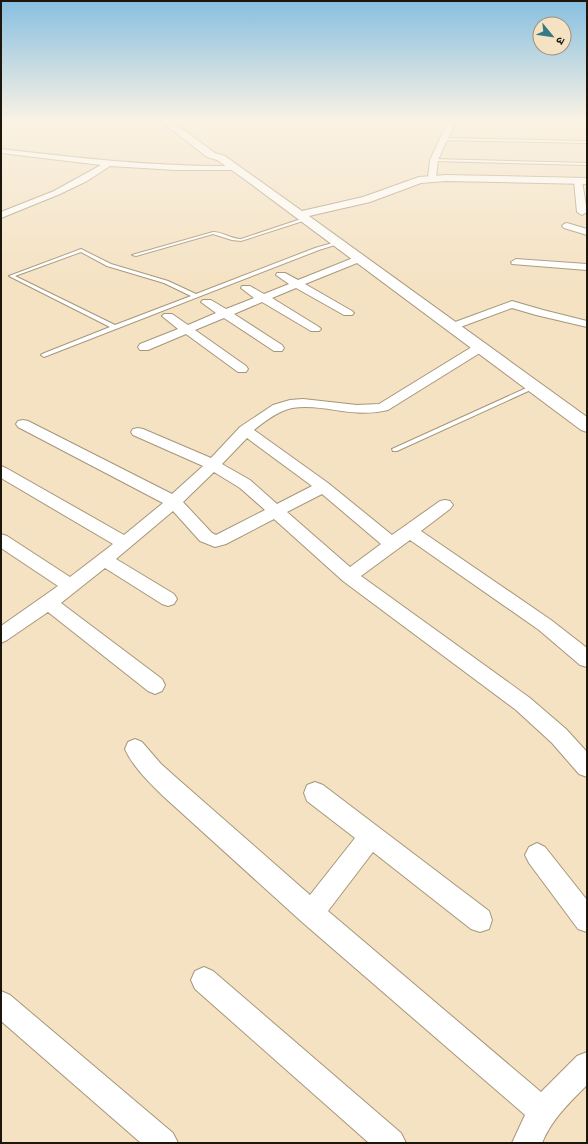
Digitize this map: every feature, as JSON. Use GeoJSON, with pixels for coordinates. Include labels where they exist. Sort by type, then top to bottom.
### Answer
{"type":"FeatureCollection","features":[{"type":"Feature","properties":{"kind":"main road"},"geometry":{"type":"LineString","coordinates":[[241,172],[301,217],[353,261],[458,324],[470,354],[533,387],[586,425]]}},
{"type":"Feature","properties":{"kind":"main road"},"geometry":{"type":"LineString","coordinates":[[301,217],[366,200],[412,182],[432,178],[582,181]]}},
{"type":"Feature","properties":{"kind":"street"},"geometry":{"type":"LineString","coordinates":[[1,215],[73,185],[94,172]]}},
{"type":"Feature","properties":{"kind":"street"},"geometry":{"type":"LineString","coordinates":[[432,178],[433,172]]}},
{"type":"Feature","properties":{"kind":"street"},"geometry":{"type":"LineString","coordinates":[[582,181],[582,212]]}},
{"type":"Feature","properties":{"kind":"street"},"geometry":{"type":"LineString","coordinates":[[567,226],[587,232]]}},
{"type":"Feature","properties":{"kind":"street"},"geometry":{"type":"LineString","coordinates":[[144,347],[353,261]]}},
{"type":"Feature","properties":{"kind":"street"},"geometry":{"type":"LineString","coordinates":[[516,262],[587,267]]}},
{"type":"Feature","properties":{"kind":"street"},"geometry":{"type":"LineString","coordinates":[[281,275],[348,313]]}},
{"type":"Feature","properties":{"kind":"street"},"geometry":{"type":"LineString","coordinates":[[246,288],[315,329]]}},
{"type":"Feature","properties":{"kind":"street"},"geometry":{"type":"LineString","coordinates":[[207,302],[278,348]]}},
{"type":"Feature","properties":{"kind":"street"},"geometry":{"type":"LineString","coordinates":[[458,324],[512,304],[540,313],[587,324]]}},
{"type":"Feature","properties":{"kind":"street"},"geometry":{"type":"LineString","coordinates":[[168,316],[242,369]]}},
{"type":"Feature","properties":{"kind":"street"},"geometry":{"type":"LineString","coordinates":[[2,634],[49,603],[125,543],[174,502],[213,465],[245,430],[266,414],[290,404],[366,410],[383,407],[470,354]]}},
{"type":"Feature","properties":{"kind":"street"},"geometry":{"type":"LineString","coordinates":[[24,424],[174,502],[206,537],[215,541],[220,540],[323,487]]}},
{"type":"Feature","properties":{"kind":"street"},"geometry":{"type":"LineString","coordinates":[[245,430],[323,487],[392,544]]}},
{"type":"Feature","properties":{"kind":"street"},"geometry":{"type":"LineString","coordinates":[[138,432],[213,465],[245,484],[349,576],[523,704],[559,736],[587,768]]}},
{"type":"Feature","properties":{"kind":"street"},"geometry":{"type":"LineString","coordinates":[[1,472],[125,543]]}},
{"type":"Feature","properties":{"kind":"street"},"geometry":{"type":"LineString","coordinates":[[349,576],[445,505]]}},
{"type":"Feature","properties":{"kind":"street"},"geometry":{"type":"LineString","coordinates":[[409,531],[545,625],[587,659]]}},
{"type":"Feature","properties":{"kind":"street"},"geometry":{"type":"LineString","coordinates":[[1,540],[71,586]]}},
{"type":"Feature","properties":{"kind":"street"},"geometry":{"type":"LineString","coordinates":[[104,560],[168,599]]}},
{"type":"Feature","properties":{"kind":"street"},"geometry":{"type":"LineString","coordinates":[[49,603],[155,685]]}},
{"type":"Feature","properties":{"kind":"street"},"geometry":{"type":"LineString","coordinates":[[135,749],[153,771],[171,788],[311,913],[542,1112]]}},
{"type":"Feature","properties":{"kind":"street"},"geometry":{"type":"LineString","coordinates":[[315,793],[480,920]]}},
{"type":"Feature","properties":{"kind":"street"},"geometry":{"type":"LineString","coordinates":[[311,913],[371,836]]}},
{"type":"Feature","properties":{"kind":"street"},"geometry":{"type":"LineString","coordinates":[[537,855],[587,920]]}},
{"type":"Feature","properties":{"kind":"street"},"geometry":{"type":"LineString","coordinates":[[204,980],[391,1143]]}},
{"type":"Feature","properties":{"kind":"street"},"geometry":{"type":"LineString","coordinates":[[1,1004],[163,1143]]}},
{"type":"Feature","properties":{"kind":"street"},"geometry":{"type":"LineString","coordinates":[[526,1143],[542,1112],[572,1079],[587,1066]]}},
{"type":"Feature","properties":{"kind":"lane"},"geometry":{"type":"LineString","coordinates":[[134,254],[213,233],[220,234],[232,240],[241,240],[301,217]]}},
{"type":"Feature","properties":{"kind":"lane"},"geometry":{"type":"LineString","coordinates":[[44,354],[317,248],[332,244]]}},
{"type":"Feature","properties":{"kind":"lane"},"geometry":{"type":"LineString","coordinates":[[114,327],[11,276],[80,250],[109,265],[166,282],[194,296]]}},
{"type":"Feature","properties":{"kind":"lane"},"geometry":{"type":"LineString","coordinates":[[394,449],[533,387]]}}]}
